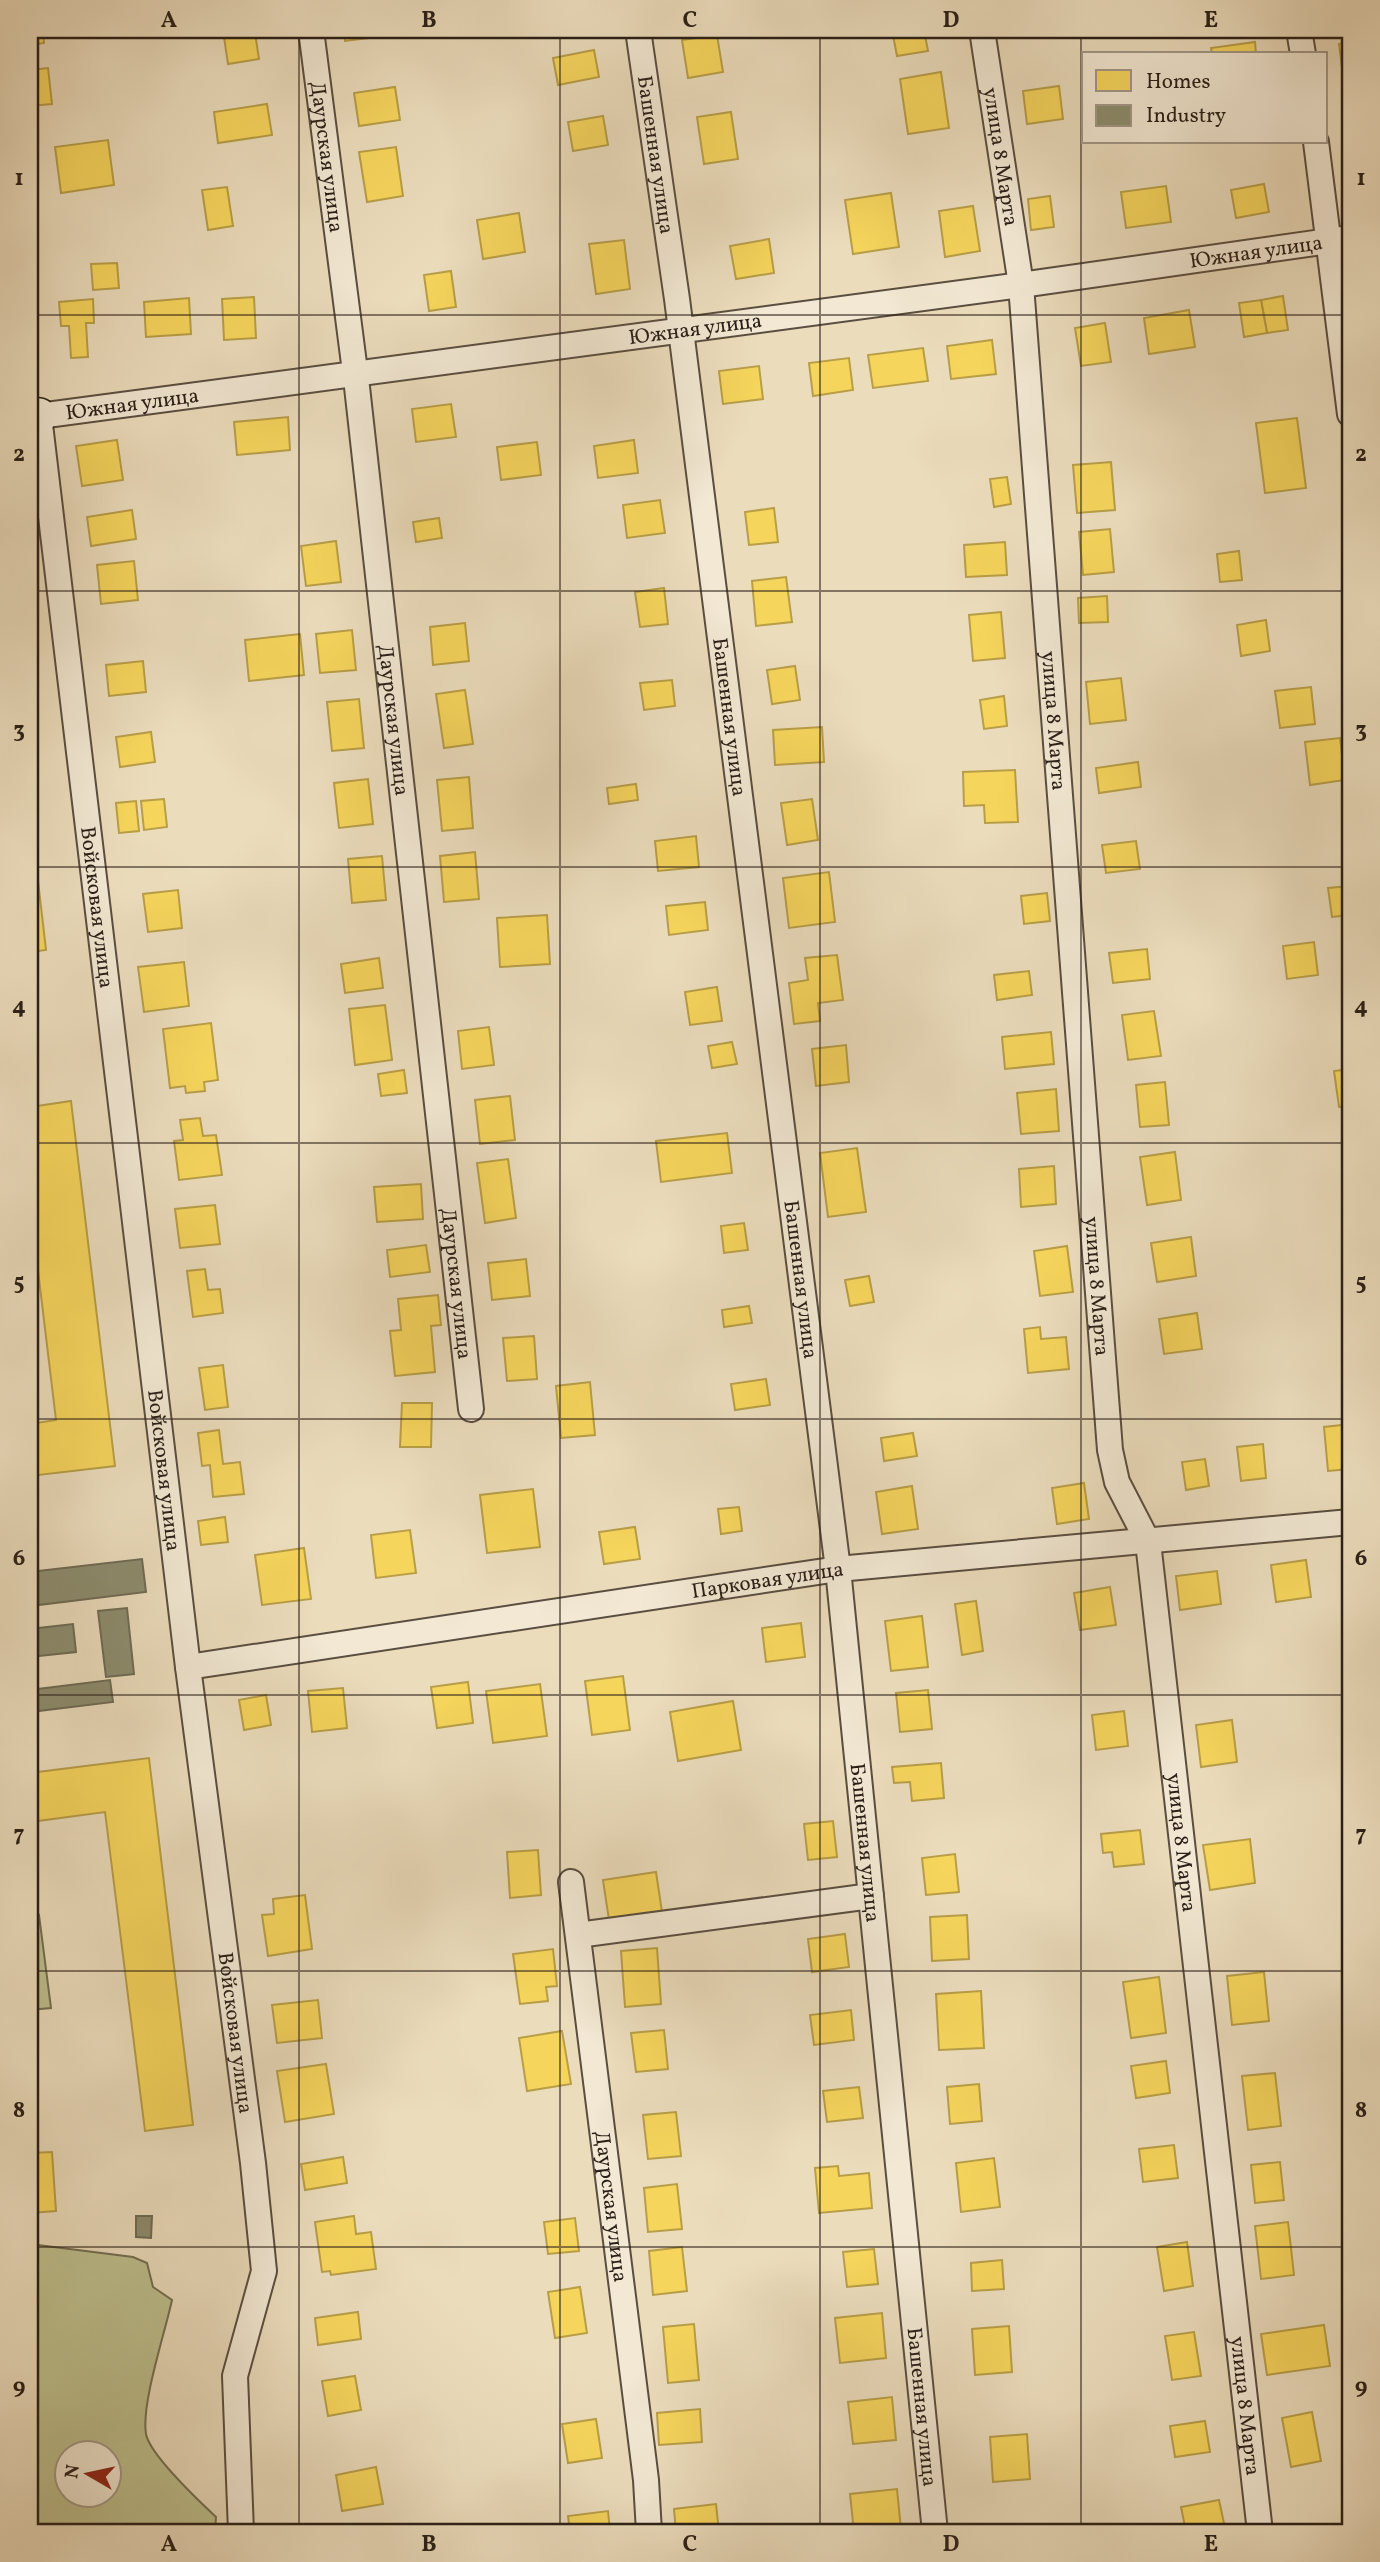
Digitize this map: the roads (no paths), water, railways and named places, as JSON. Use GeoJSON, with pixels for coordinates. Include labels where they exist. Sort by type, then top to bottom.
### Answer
{"type":"FeatureCollection","features":[{"type":"Feature","properties":{"kind":"street","name":"Даурская улица"},"geometry":{"type":"LineString","coordinates":[[312,30],[355,372],[471,1409]]}},
{"type":"Feature","properties":{"kind":"street","name":"Башенная улица"},"geometry":{"type":"LineString","coordinates":[[638,30],[680,328],[838,1569],[935,2532]]}},
{"type":"Feature","properties":{"kind":"street","name":"улица 8 Марта"},"geometry":{"type":"LineString","coordinates":[[982,30],[1021,285],[1110,1450],[1117,1482],[1148,1542],[1260,2532]]}},
{"type":"Feature","properties":{"kind":"street"},"geometry":{"type":"LineString","coordinates":[[1299,30],[1303,52]]}},
{"type":"Feature","properties":{"kind":"street"},"geometry":{"type":"LineString","coordinates":[[1316,144],[1340,239],[1350,414]]}},
{"type":"Feature","properties":{"kind":"street","name":"Южная улица"},"geometry":{"type":"LineString","coordinates":[[33,415],[1021,285],[1340,239]]}},
{"type":"Feature","properties":{"kind":"street","name":"Войсковая улица"},"geometry":{"type":"LineString","coordinates":[[33,415],[188,1667],[253,2163],[264,2271],[234,2376],[241,2532]]}},
{"type":"Feature","properties":{"kind":"street","name":"Парковая улица"},"geometry":{"type":"LineString","coordinates":[[188,1667],[838,1569],[1350,1522]]}},
{"type":"Feature","properties":{"kind":"street","name":"Даурская улица"},"geometry":{"type":"LineString","coordinates":[[571,1882],[646,2480],[649,2532]]}},
{"type":"Feature","properties":{"kind":"street"},"geometry":{"type":"LineString","coordinates":[[578,1936],[871,1896]]}}]}
